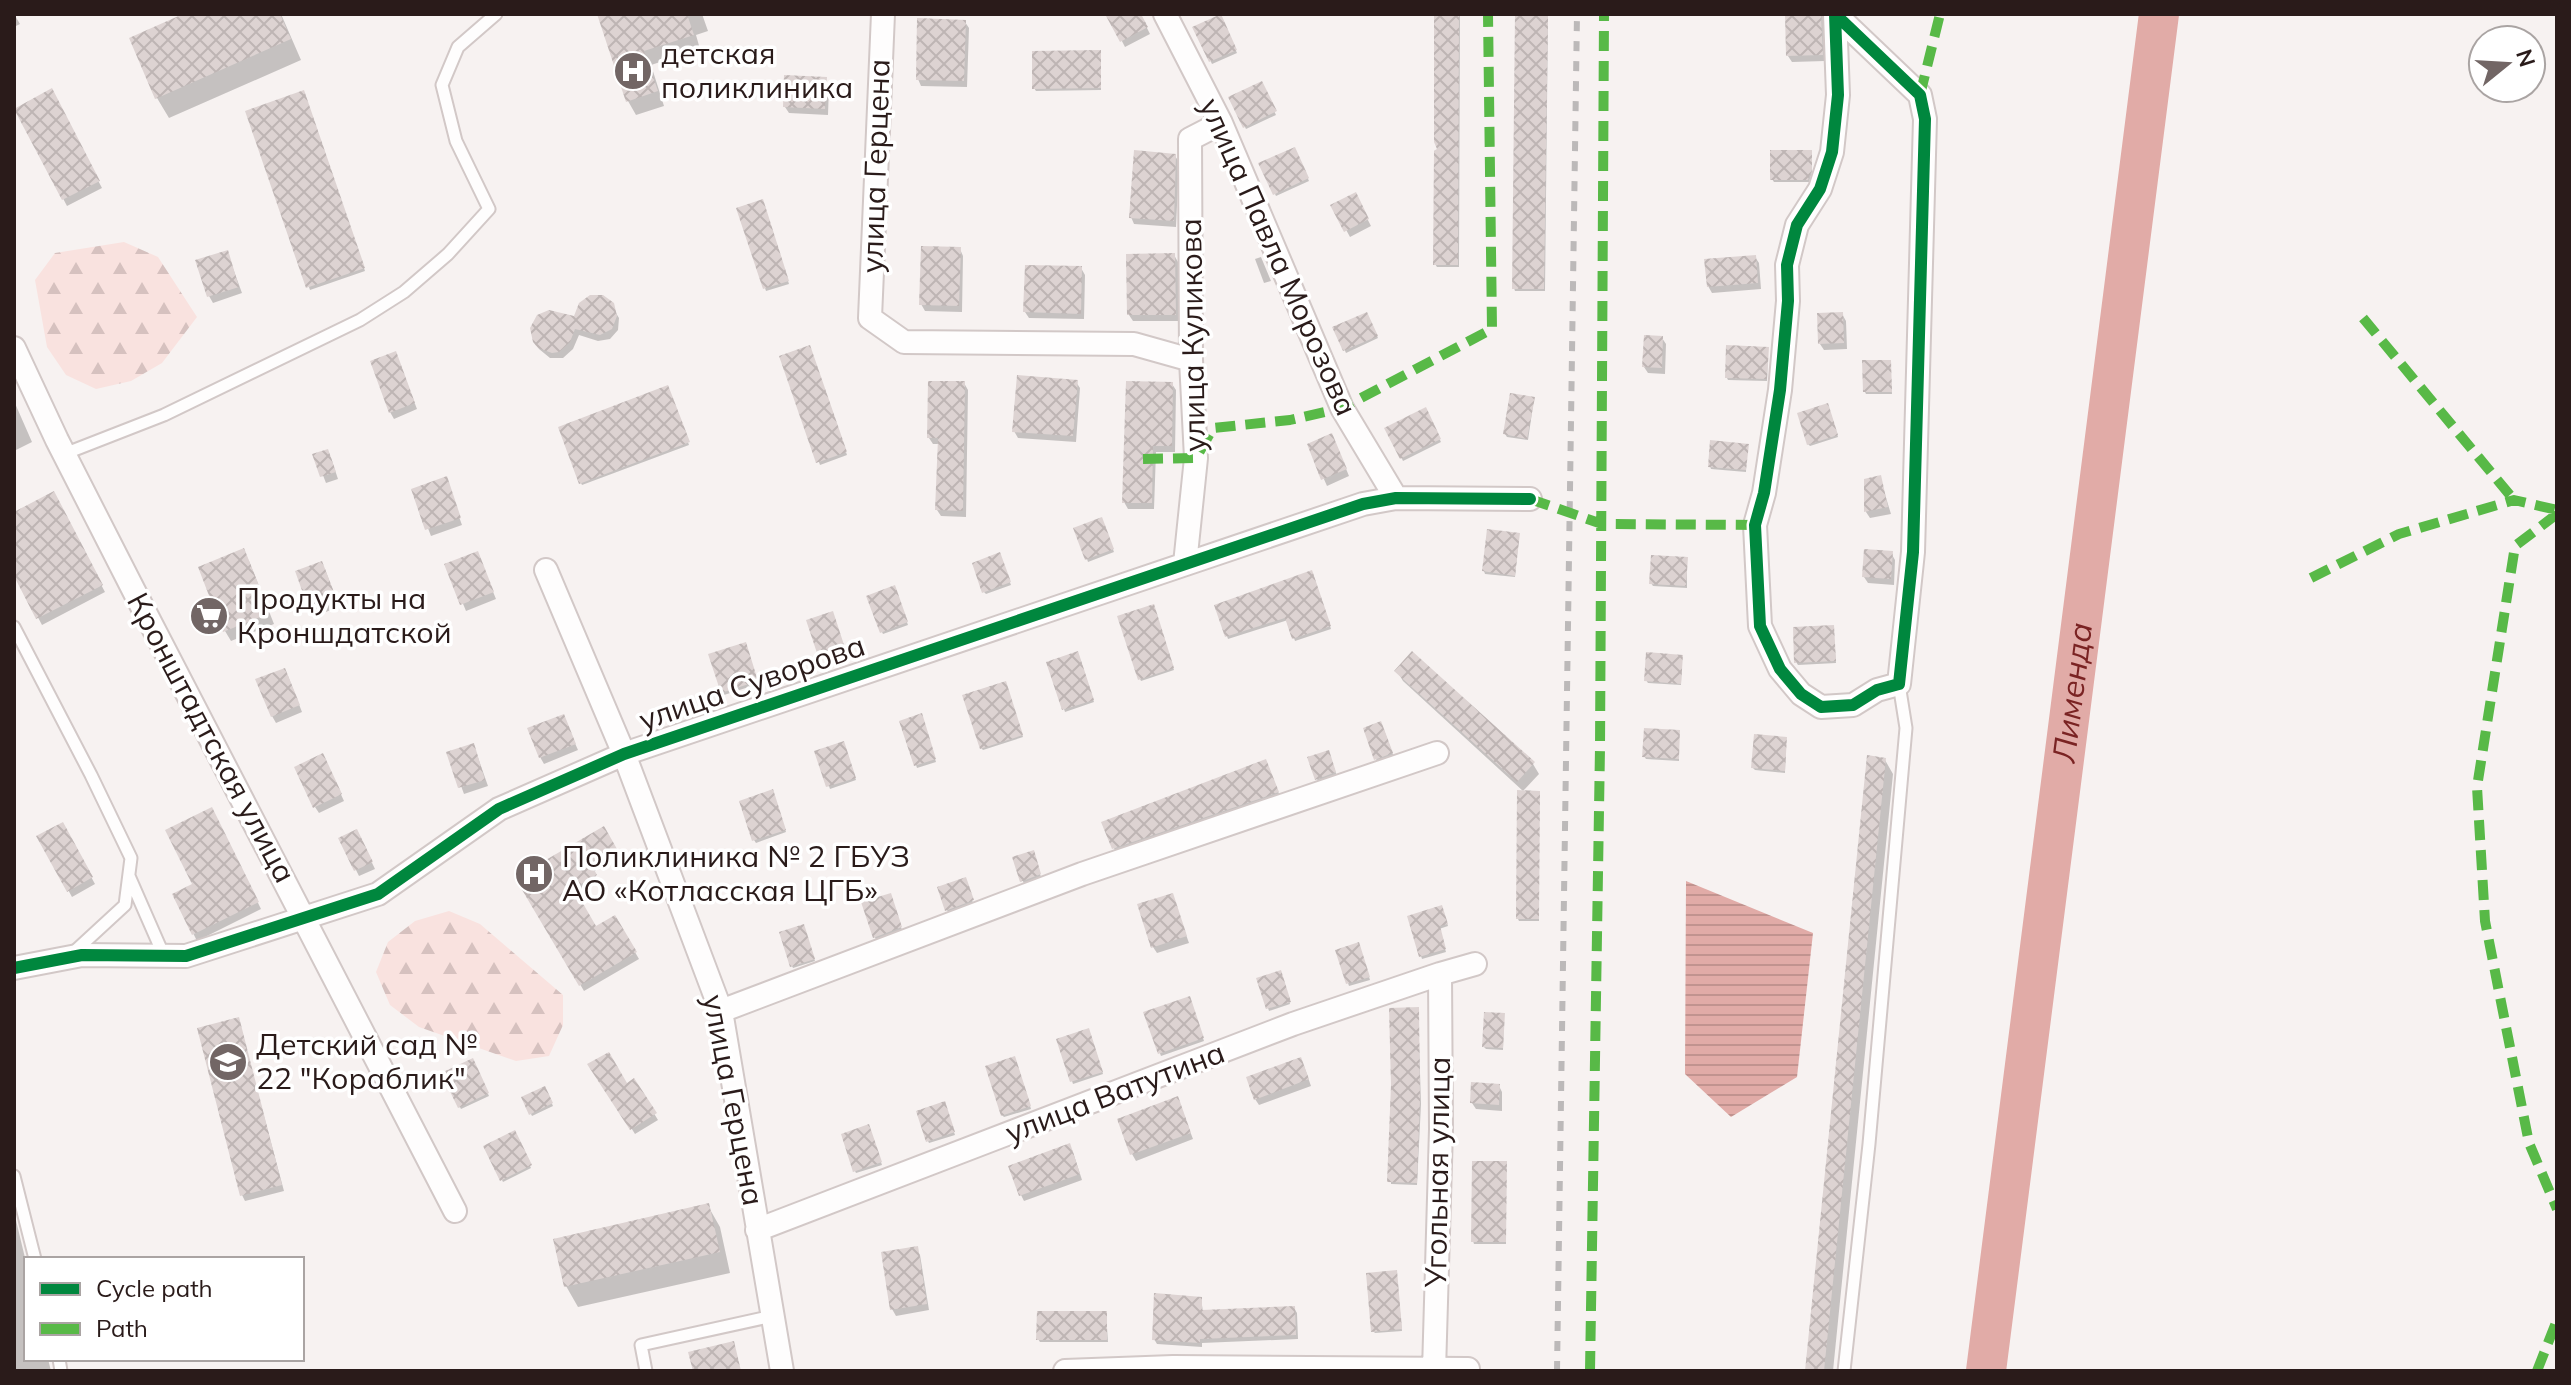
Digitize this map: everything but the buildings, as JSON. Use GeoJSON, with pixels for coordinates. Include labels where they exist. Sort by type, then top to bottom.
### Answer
{"type":"FeatureCollection","features":[{"type":"Feature","properties":{"kind":"street","name":"улица Герцена"},"geometry":{"type":"LineString","coordinates":[[883,14],[870,318],[904,342],[1134,344],[1191,360]]}},
{"type":"Feature","properties":{"kind":"street","name":"улица Павла Морозова"},"geometry":{"type":"LineString","coordinates":[[1165,14],[1221,123],[1342,408],[1396,498]]}},
{"type":"Feature","properties":{"kind":"street"},"geometry":{"type":"LineString","coordinates":[[1835,14],[1920,95],[1925,119],[1913,552],[1899,684],[1877,690],[1853,705],[1821,707],[1801,694],[1780,669],[1760,626],[1755,525],[1764,493],[1780,390],[1788,301],[1787,265],[1797,225],[1820,189],[1832,152],[1838,95],[1835,14]]}},
{"type":"Feature","properties":{"kind":"street","name":"улица Куликова"},"geometry":{"type":"LineString","coordinates":[[1185,564],[1196,458],[1191,360],[1190,139],[1221,123]]}},
{"type":"Feature","properties":{"kind":"street","name":"Кронштадтская улица"},"geometry":{"type":"LineString","coordinates":[[14,348],[64,454],[455,1211]]}},
{"type":"Feature","properties":{"kind":"street","name":"улица Суворова"},"geometry":{"type":"LineString","coordinates":[[14,968],[82,955],[186,956],[378,894],[499,809],[624,754],[1363,504],[1396,498],[1530,499]]}},
{"type":"Feature","properties":{"kind":"street","name":"улица Герцена"},"geometry":{"type":"LineString","coordinates":[[546,570],[624,754],[721,1011],[782,1371]]}},
{"type":"Feature","properties":{"kind":"street"},"geometry":{"type":"LineString","coordinates":[[721,1011],[1082,874],[1437,753]]}},
{"type":"Feature","properties":{"kind":"street","name":"улица Ватутина"},"geometry":{"type":"LineString","coordinates":[[757,1230],[1293,1024],[1475,964]]}},
{"type":"Feature","properties":{"kind":"street","name":"Угольная улица"},"geometry":{"type":"LineString","coordinates":[[1434,1370],[1441,1129],[1440,974]]}},
{"type":"Feature","properties":{"kind":"street"},"geometry":{"type":"LineString","coordinates":[[1065,1371],[1173,1367],[1468,1369]]}},
{"type":"Feature","properties":{"kind":"lane"},"geometry":{"type":"LineString","coordinates":[[64,454],[164,415],[360,320],[404,292],[448,254],[489,209],[456,141],[442,85],[458,47],[496,14]]}},
{"type":"Feature","properties":{"kind":"lane"},"geometry":{"type":"LineString","coordinates":[[14,627],[131,858],[125,905],[68,957]]}},
{"type":"Feature","properties":{"kind":"lane"},"geometry":{"type":"LineString","coordinates":[[1844,1371],[1869,1144],[1906,728],[1899,684]]}},
{"type":"Feature","properties":{"kind":"lane"},"geometry":{"type":"LineString","coordinates":[[129,876],[164,956]]}},
{"type":"Feature","properties":{"kind":"lane"},"geometry":{"type":"LineString","coordinates":[[14,1176],[34,1257]]}},
{"type":"Feature","properties":{"kind":"lane"},"geometry":{"type":"LineString","coordinates":[[646,1371],[641,1345],[773,1316]]}},
{"type":"Feature","properties":{"kind":"green space"},"geometry":{"type":"Polygon","coordinates":[[[124,242],[158,257],[197,317],[162,363],[131,381],[96,389],[66,375],[47,347],[35,280],[55,253],[124,242]]]}},
{"type":"Feature","properties":{"kind":"green space"},"geometry":{"type":"Polygon","coordinates":[[[449,911],[480,924],[563,995],[563,1025],[549,1056],[516,1061],[419,1027],[390,1005],[376,972],[388,942],[415,921],[449,911]]]}},
{"type":"Feature","properties":{"kind":"shaded area"},"geometry":{"type":"Polygon","coordinates":[[[1686,881],[1813,933],[1797,1077],[1731,1117],[1685,1074],[1686,881]]]}},
{"type":"Feature","properties":{"kind":"waterway","name":"Лименда"},"geometry":{"type":"LineString","coordinates":[[1986,1371],[2159,14]]}},
{"type":"Feature","properties":{"kind":"railway"},"geometry":{"type":"LineString","coordinates":[[1557,1371],[1577,14]]}},
{"type":"Feature","properties":{"kind":"marked path"},"geometry":{"type":"LineString","coordinates":[[1143,459],[1196,458],[1213,428],[1290,420],[1342,408],[1492,329],[1488,14]]}},
{"type":"Feature","properties":{"kind":"marked path"},"geometry":{"type":"LineString","coordinates":[[1590,1371],[1600,748],[1604,14]]}},
{"type":"Feature","properties":{"kind":"marked path"},"geometry":{"type":"LineString","coordinates":[[1920,95],[1940,14]]}},
{"type":"Feature","properties":{"kind":"marked path"},"geometry":{"type":"LineString","coordinates":[[2363,318],[2514,500]]}},
{"type":"Feature","properties":{"kind":"marked path"},"geometry":{"type":"LineString","coordinates":[[1530,499],[1602,524],[1755,525]]}},
{"type":"Feature","properties":{"kind":"marked path"},"geometry":{"type":"LineString","coordinates":[[2311,578],[2399,534],[2514,500],[2557,510]]}},
{"type":"Feature","properties":{"kind":"marked path"},"geometry":{"type":"LineString","coordinates":[[2557,514],[2515,546],[2477,787],[2485,921],[2529,1143],[2557,1209]]}},
{"type":"Feature","properties":{"kind":"marked path"},"geometry":{"type":"LineString","coordinates":[[2537,1371],[2557,1320]]}},
{"type":"Feature","properties":{"kind":"cycle path"},"geometry":{"type":"LineString","coordinates":[[1835,14],[1920,95],[1925,119],[1913,552],[1899,684],[1877,690],[1853,705],[1821,707],[1801,694],[1780,669],[1760,626],[1755,525],[1764,493],[1780,390],[1788,301],[1787,265],[1797,225],[1820,189],[1832,152],[1838,95],[1835,14]]}},
{"type":"Feature","properties":{"kind":"cycle path"},"geometry":{"type":"LineString","coordinates":[[14,968],[82,955],[186,956],[378,894],[499,809],[624,754],[1363,504],[1396,498],[1530,499]]}},
{"type":"Feature","properties":{"kind":"place","name":"детская поликлиника"},"geometry":{"type":"Point","coordinates":[633,71]}},
{"type":"Feature","properties":{"kind":"place","name":"Продукты на Кроншдатской"},"geometry":{"type":"Point","coordinates":[209,616]}},
{"type":"Feature","properties":{"kind":"place","name":"Поликлиника № 2 ГБУЗ АО «Котласская ЦГБ»"},"geometry":{"type":"Point","coordinates":[534,874]}},
{"type":"Feature","properties":{"kind":"place","name":"Детский сад № 22 \"Кораблик\""},"geometry":{"type":"Point","coordinates":[228,1062]}}]}
